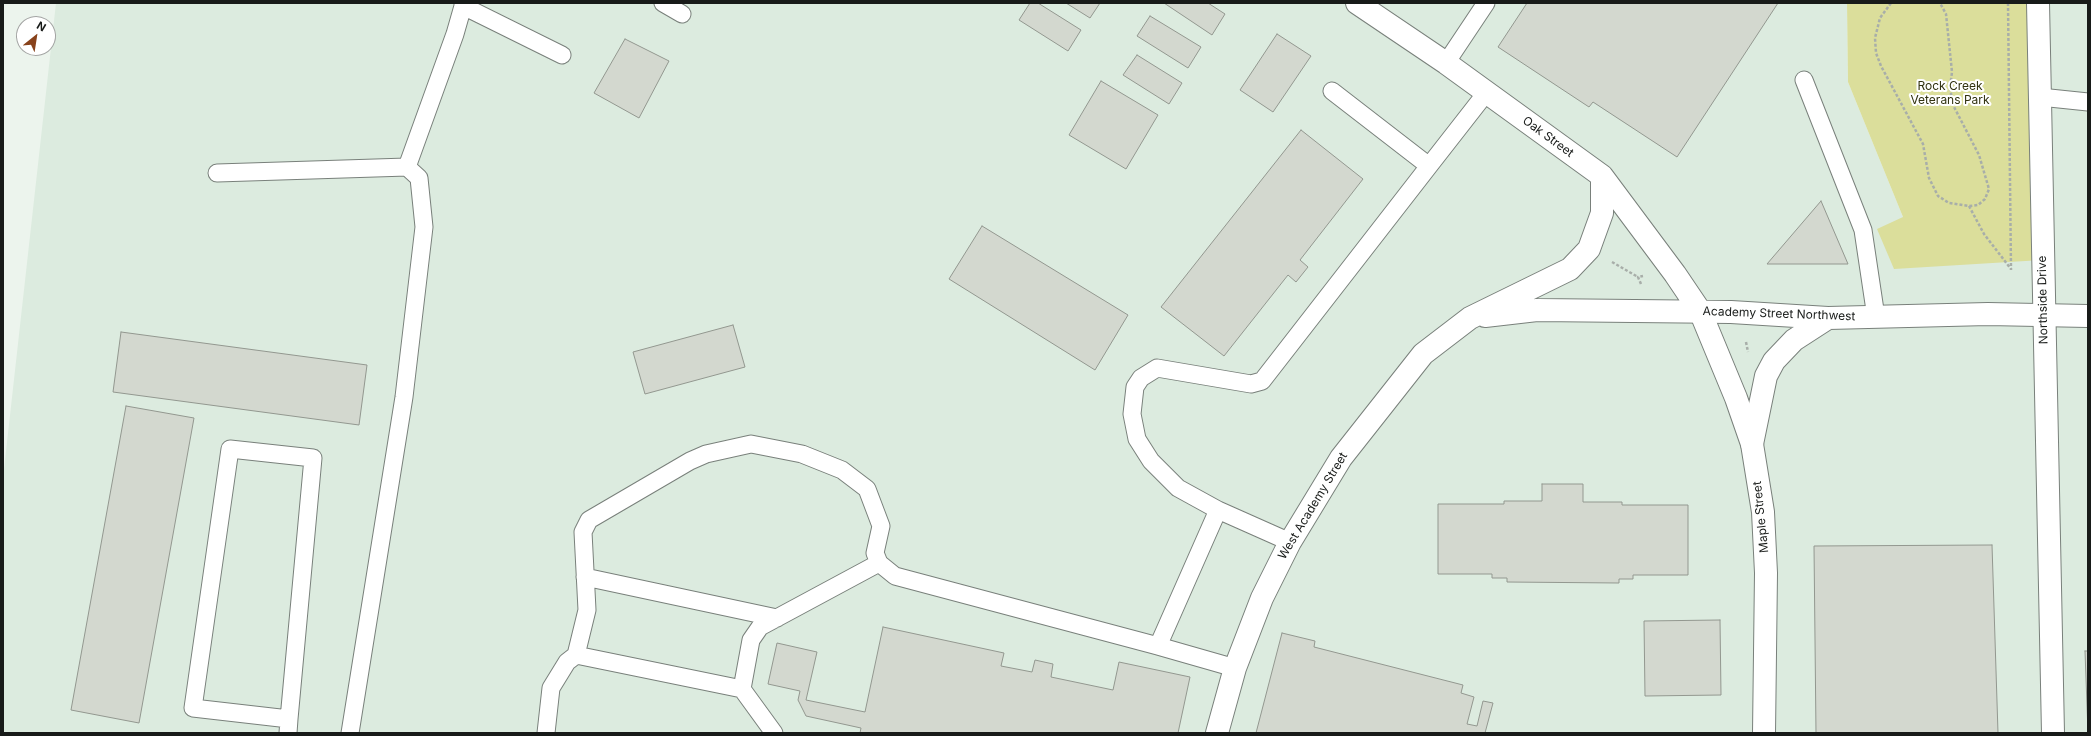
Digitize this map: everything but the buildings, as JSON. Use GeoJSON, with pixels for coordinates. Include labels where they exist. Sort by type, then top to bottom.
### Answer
{"type":"FeatureCollection","features":[{"type":"Feature","properties":{"kind":"street","name":"Oak Street"},"geometry":{"type":"LineString","coordinates":[[1357,3],[1446,63],[1602,176],[1666,262],[1700,311]]}},
{"type":"Feature","properties":{"kind":"street","name":"Northside Drive"},"geometry":{"type":"LineString","coordinates":[[2038,3],[2043,315],[2053,733]]}},
{"type":"Feature","properties":{"kind":"street","name":"West Academy Street"},"geometry":{"type":"LineString","coordinates":[[1217,733],[1235,668],[1262,598],[1290,542],[1341,458],[1423,354],[1470,318],[1570,269],[1589,249],[1602,213],[1602,176]]}},
{"type":"Feature","properties":{"kind":"street","name":"Academy Street Northwest"},"geometry":{"type":"LineString","coordinates":[[1470,318],[1537,310],[1700,311],[1828,318],[2043,315],[2088,316]]}},
{"type":"Feature","properties":{"kind":"street","name":"Maple Street"},"geometry":{"type":"LineString","coordinates":[[1700,311],[1736,398],[1752,444],[1763,512],[1766,573],[1764,733]]}},
{"type":"Feature","properties":{"kind":"street"},"geometry":{"type":"LineString","coordinates":[[1752,444],[1766,376],[1774,361],[1794,340],[1828,318]]}},
{"type":"Feature","properties":{"kind":"lane"},"geometry":{"type":"LineString","coordinates":[[663,3],[682,14]]}},
{"type":"Feature","properties":{"kind":"lane"},"geometry":{"type":"LineString","coordinates":[[1446,63],[1486,3]]}},
{"type":"Feature","properties":{"kind":"lane"},"geometry":{"type":"LineString","coordinates":[[407,168],[455,34],[463,4],[562,55]]}},
{"type":"Feature","properties":{"kind":"lane"},"geometry":{"type":"LineString","coordinates":[[1804,80],[1863,230],[1876,317]]}},
{"type":"Feature","properties":{"kind":"lane"},"geometry":{"type":"LineString","coordinates":[[1332,91],[1429,166]]}},
{"type":"Feature","properties":{"kind":"lane"},"geometry":{"type":"LineString","coordinates":[[1290,542],[1218,510],[1178,488],[1151,461],[1137,439],[1132,414],[1135,387],[1141,378],[1157,368],[1251,384],[1262,381],[1486,92]]}},
{"type":"Feature","properties":{"kind":"lane"},"geometry":{"type":"LineString","coordinates":[[2040,97],[2088,102]]}},
{"type":"Feature","properties":{"kind":"lane"},"geometry":{"type":"LineString","coordinates":[[217,173],[407,168],[419,178],[424,226],[404,397],[350,733]]}},
{"type":"Feature","properties":{"kind":"lane"},"geometry":{"type":"LineString","coordinates":[[546,733],[550,688],[567,662],[576,655],[587,610],[583,532],[589,520],[690,461],[706,454],[751,444],[808,457],[842,470],[867,489],[880,526],[875,553],[879,563],[895,576],[1235,668]]}},
{"type":"Feature","properties":{"kind":"lane"},"geometry":{"type":"LineString","coordinates":[[230,449],[313,458],[288,726],[193,708],[230,449]]}},
{"type":"Feature","properties":{"kind":"lane"},"geometry":{"type":"LineString","coordinates":[[1158,646],[1218,510]]}},
{"type":"Feature","properties":{"kind":"lane"},"geometry":{"type":"LineString","coordinates":[[742,689],[751,640],[760,627],[879,563]]}},
{"type":"Feature","properties":{"kind":"lane"},"geometry":{"type":"LineString","coordinates":[[585,577],[777,618]]}},
{"type":"Feature","properties":{"kind":"lane"},"geometry":{"type":"LineString","coordinates":[[576,655],[742,689],[774,733]]}},
{"type":"Feature","properties":{"kind":"path"},"geometry":{"type":"LineString","coordinates":[[1891,3],[1880,18],[1875,38],[1876,53],[1881,66],[1923,144],[1929,178],[1938,196],[1949,203],[1978,206],[1985,199],[1988,189],[1979,155],[1953,105],[1950,88],[1952,72],[1946,14],[1940,3]]}},
{"type":"Feature","properties":{"kind":"path"},"geometry":{"type":"LineString","coordinates":[[1969,206],[1984,234],[2011,270],[2008,3]]}},
{"type":"Feature","properties":{"kind":"path"},"geometry":{"type":"LineString","coordinates":[[1607,259],[1638,277],[1643,288]]}},
{"type":"Feature","properties":{"kind":"path"},"geometry":{"type":"LineString","coordinates":[[1638,277],[1649,275]]}},
{"type":"Feature","properties":{"kind":"shaded area"},"geometry":{"type":"Polygon","coordinates":[[[56,3],[1847,3],[1848,82],[1903,217],[1894,269],[2038,3],[2088,3],[2088,733],[3,733],[3,478],[50,56],[56,56],[56,16],[55,16],[56,3]]]}},
{"type":"Feature","properties":{"kind":"green space","name":"Rock Creek Veterans Park"},"geometry":{"type":"Polygon","coordinates":[[[1847,3],[2038,3],[2042,260],[1894,269],[1877,229],[1903,217],[1848,82],[1847,3]]]}}]}
